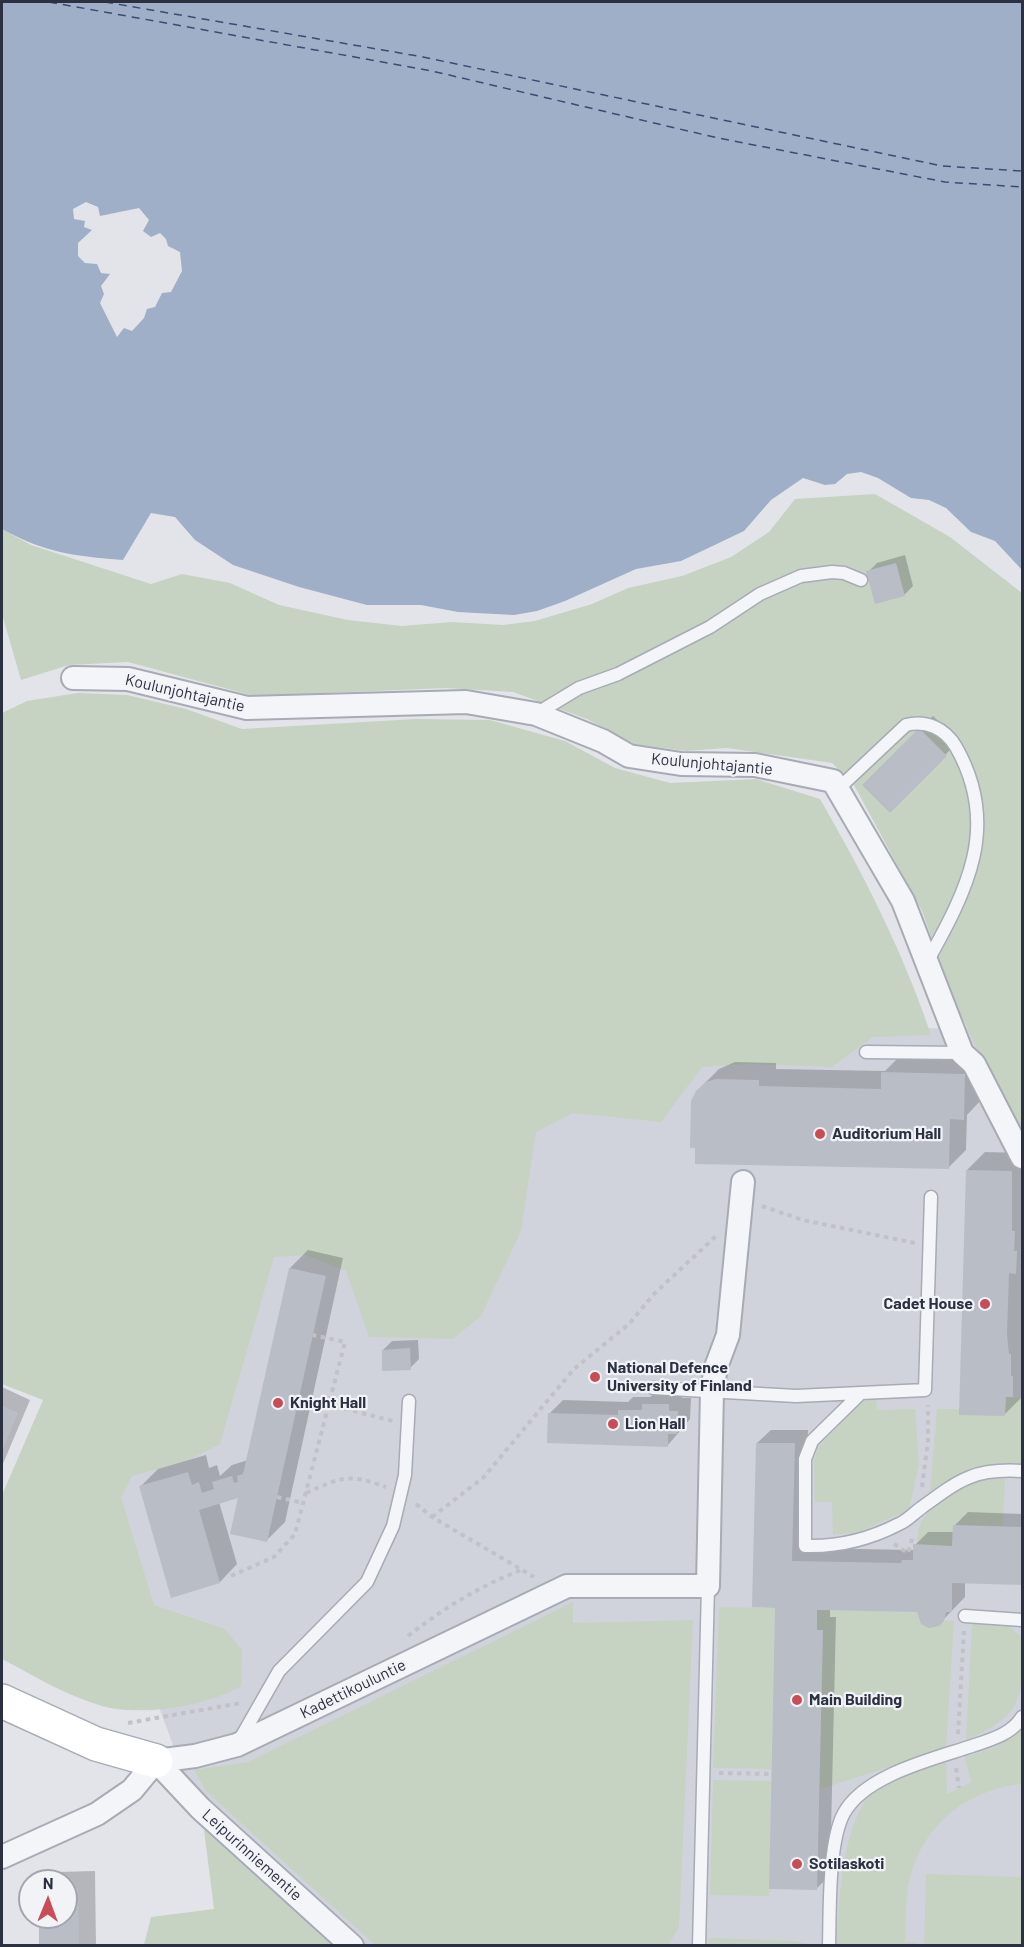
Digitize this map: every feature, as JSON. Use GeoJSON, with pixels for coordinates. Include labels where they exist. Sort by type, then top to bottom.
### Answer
{"type":"FeatureCollection","features":[{"type":"Feature","properties":{"kind":"street","name":"Koulunjohtajantie"},"geometry":{"type":"LineString","coordinates":[[73,678],[128,678],[247,708],[466,702],[536,714],[603,741],[629,756],[681,764],[755,765],[833,781],[838,789]]}},
{"type":"Feature","properties":{"kind":"street"},"geometry":{"type":"LineString","coordinates":[[838,789],[903,901],[962,1053],[974,1064],[1023,1157]]}},
{"type":"Feature","properties":{"kind":"street"},"geometry":{"type":"LineString","coordinates":[[708,1586],[712,1391],[716,1367],[728,1335],[743,1188]]}},
{"type":"Feature","properties":{"kind":"street","name":"Kadettikouluntie"},"geometry":{"type":"LineString","coordinates":[[2,1701],[96,1744],[156,1761],[195,1756],[237,1745],[567,1587],[708,1586]]}},
{"type":"Feature","properties":{"kind":"street"},"geometry":{"type":"LineString","coordinates":[[2,1857],[97,1814],[132,1790],[156,1761]]}},
{"type":"Feature","properties":{"kind":"street","name":"Leipurinniementie"},"geometry":{"type":"LineString","coordinates":[[156,1761],[200,1808],[352,1946]]}},
{"type":"Feature","properties":{"kind":"lane"},"geometry":{"type":"LineString","coordinates":[[536,714],[579,687],[628,669],[710,627],[760,594],[801,576],[832,572],[843,573],[861,580]]}},
{"type":"Feature","properties":{"kind":"lane"},"geometry":{"type":"LineString","coordinates":[[838,789],[906,725],[921,722],[937,728],[953,743],[970,772],[976,795],[978,831],[970,867],[954,914],[927,962]]}},
{"type":"Feature","properties":{"kind":"lane"},"geometry":{"type":"LineString","coordinates":[[866,1052],[962,1053]]}},
{"type":"Feature","properties":{"kind":"lane"},"geometry":{"type":"LineString","coordinates":[[653,1388],[796,1396],[925,1390],[931,1197]]}},
{"type":"Feature","properties":{"kind":"lane"},"geometry":{"type":"LineString","coordinates":[[861,1393],[812,1441],[805,1459],[805,1546],[830,1547],[901,1524],[952,1484],[975,1473],[1023,1471]]}},
{"type":"Feature","properties":{"kind":"lane"},"geometry":{"type":"LineString","coordinates":[[237,1745],[279,1671],[368,1582],[393,1526],[405,1475],[409,1401]]}},
{"type":"Feature","properties":{"kind":"lane"},"geometry":{"type":"LineString","coordinates":[[699,1946],[708,1586]]}},
{"type":"Feature","properties":{"kind":"lane"},"geometry":{"type":"LineString","coordinates":[[965,1616],[1023,1620]]}},
{"type":"Feature","properties":{"kind":"lane"},"geometry":{"type":"LineString","coordinates":[[829,1946],[835,1842],[844,1813],[871,1785],[896,1772],[1008,1732],[1023,1716]]}},
{"type":"Feature","properties":{"kind":"path"},"geometry":{"type":"LineString","coordinates":[[743,1188],[768,1210],[803,1220],[930,1246]]}},
{"type":"Feature","properties":{"kind":"path"},"geometry":{"type":"LineString","coordinates":[[432,1517],[483,1478],[574,1369],[628,1324],[654,1294],[720,1232]]}},
{"type":"Feature","properties":{"kind":"path"},"geometry":{"type":"LineString","coordinates":[[231,1576],[274,1557],[295,1534],[345,1342],[313,1335]]}},
{"type":"Feature","properties":{"kind":"path"},"geometry":{"type":"LineString","coordinates":[[875,1534],[908,1553],[919,1509],[928,1442],[929,1409],[925,1390]]}},
{"type":"Feature","properties":{"kind":"path"},"geometry":{"type":"LineString","coordinates":[[327,1404],[407,1425]]}},
{"type":"Feature","properties":{"kind":"path"},"geometry":{"type":"LineString","coordinates":[[306,1493],[343,1477],[362,1478],[401,1492],[432,1517],[521,1570],[567,1587]]}},
{"type":"Feature","properties":{"kind":"path"},"geometry":{"type":"LineString","coordinates":[[277,1497],[303,1503]]}},
{"type":"Feature","properties":{"kind":"path"},"geometry":{"type":"LineString","coordinates":[[957,1751],[965,1616]]}},
{"type":"Feature","properties":{"kind":"path"},"geometry":{"type":"LineString","coordinates":[[704,1773],[771,1774]]}},
{"type":"Feature","properties":{"kind":"shaded area","name":"National Defence University of Finland"},"geometry":{"type":"Polygon","coordinates":[[[1022,1028],[1022,1945],[247,1945],[85,1507],[251,1248],[658,1029],[1022,1028]]]}},
{"type":"Feature","properties":{"kind":"green space"},"geometry":{"type":"Polygon","coordinates":[[[875,494],[950,537],[1022,593],[1022,1141],[953,999],[922,911],[854,785],[832,763],[727,748],[686,751],[635,744],[587,719],[513,692],[446,688],[254,696],[128,662],[69,665],[21,680],[2,614],[2,529],[31,545],[151,584],[182,574],[230,583],[279,605],[348,620],[402,626],[452,622],[503,625],[535,621],[592,604],[628,588],[682,576],[731,557],[769,532],[795,499],[875,494]]]}},
{"type":"Feature","properties":{"kind":"green space"},"geometry":{"type":"Polygon","coordinates":[[[78,693],[127,695],[186,709],[242,729],[416,719],[490,720],[565,741],[615,768],[670,783],[756,779],[820,799],[882,914],[908,973],[931,1035],[873,1037],[832,1067],[748,1064],[702,1067],[661,1122],[573,1113],[536,1132],[521,1231],[481,1316],[453,1339],[369,1337],[346,1271],[305,1255],[274,1257],[220,1444],[187,1461],[132,1476],[121,1497],[154,1605],[225,1629],[242,1650],[241,1686],[193,1704],[154,1710],[118,1709],[89,1702],[2,1659],[2,1495],[43,1400],[2,1384],[2,713],[27,701],[78,693]]]}},
{"type":"Feature","properties":{"kind":"green space"},"geometry":{"type":"Polygon","coordinates":[[[1006,1397],[1022,1398],[1022,1465],[973,1468],[930,1491],[937,1409],[959,1409],[1005,1416],[1006,1397]]]}},
{"type":"Feature","properties":{"kind":"green space"},"geometry":{"type":"Polygon","coordinates":[[[876,1398],[877,1410],[915,1409],[919,1464],[909,1510],[858,1532],[833,1535],[832,1502],[815,1502],[814,1461],[818,1447],[862,1402],[876,1398]]]}},
{"type":"Feature","properties":{"kind":"green space"},"geometry":{"type":"Polygon","coordinates":[[[982,1479],[1005,1479],[1003,1526],[953,1525],[952,1546],[917,1545],[919,1527],[930,1511],[956,1492],[982,1479]]]}},
{"type":"Feature","properties":{"kind":"green space"},"geometry":{"type":"Polygon","coordinates":[[[573,1602],[573,1623],[693,1620],[679,1928],[668,1945],[375,1945],[206,1791],[194,1770],[248,1762],[573,1602]]]}},
{"type":"Feature","properties":{"kind":"green space"},"geometry":{"type":"Polygon","coordinates":[[[719,1607],[775,1608],[771,1769],[713,1768],[719,1607]]]}},
{"type":"Feature","properties":{"kind":"green space"},"geometry":{"type":"Polygon","coordinates":[[[817,1610],[917,1612],[921,1624],[938,1626],[944,1621],[954,1621],[946,1749],[820,1789],[823,1631],[817,1630],[817,1610]]]}},
{"type":"Feature","properties":{"kind":"green space"},"geometry":{"type":"Polygon","coordinates":[[[972,1622],[1006,1623],[1022,1638],[1022,1676],[1016,1702],[1009,1713],[985,1731],[966,1740],[972,1622]]]}},
{"type":"Feature","properties":{"kind":"green space"},"geometry":{"type":"Polygon","coordinates":[[[1022,1730],[1022,1784],[984,1793],[951,1813],[937,1826],[916,1859],[907,1893],[905,1942],[918,1943],[918,1945],[837,1946],[845,1859],[850,1836],[868,1798],[888,1782],[946,1761],[947,1794],[971,1782],[965,1757],[997,1747],[1022,1730]]]}},
{"type":"Feature","properties":{"kind":"green space"},"geometry":{"type":"Polygon","coordinates":[[[713,1780],[771,1781],[769,1896],[710,1895],[713,1780]]]}},
{"type":"Feature","properties":{"kind":"green space"},"geometry":{"type":"Polygon","coordinates":[[[204,1830],[331,1945],[144,1945],[151,1917],[214,1909],[204,1830]]]}},
{"type":"Feature","properties":{"kind":"green space"},"geometry":{"type":"Polygon","coordinates":[[[926,1874],[1022,1877],[1022,1945],[924,1945],[926,1874]]]}},
{"type":"Feature","properties":{"kind":"green space"},"geometry":{"type":"Polygon","coordinates":[[[713,1938],[795,1941],[814,1945],[708,1945],[708,1940],[713,1938]]]}},
{"type":"Feature","properties":{"kind":"water"},"geometry":{"type":"Polygon","coordinates":[[[2,2],[1022,2],[1022,570],[995,541],[971,532],[946,508],[929,500],[911,498],[878,478],[861,472],[847,474],[835,484],[825,485],[803,478],[771,500],[744,531],[681,561],[636,569],[565,601],[537,611],[514,615],[458,612],[421,605],[367,605],[299,587],[233,565],[195,540],[175,517],[151,513],[123,560],[60,552],[32,543],[2,529],[2,2]],[[86,202],[73,209],[74,219],[85,221],[84,227],[92,230],[78,243],[78,256],[85,263],[97,264],[101,273],[110,274],[101,286],[104,294],[100,303],[117,337],[124,328],[132,331],[144,318],[147,309],[155,307],[162,293],[171,292],[182,271],[180,252],[168,246],[166,239],[160,233],[151,237],[143,231],[149,220],[139,208],[100,216],[98,207],[86,202]]]}},
{"type":"Feature","properties":{"kind":"building"},"geometry":{"type":"Polygon","coordinates":[[[896,563],[905,596],[875,604],[866,571],[896,563]]]}},
{"type":"Feature","properties":{"kind":"building"},"geometry":{"type":"Polygon","coordinates":[[[919,728],[947,756],[890,813],[862,785],[919,728]]]}},
{"type":"Feature","properties":{"kind":"building","name":"Auditorium Hall"},"geometry":{"type":"Polygon","coordinates":[[[881,1072],[965,1074],[964,1120],[950,1119],[949,1169],[695,1164],[695,1148],[690,1148],[691,1101],[696,1091],[706,1082],[716,1079],[759,1080],[759,1086],[881,1089],[881,1072]]]}},
{"type":"Feature","properties":{"kind":"building","name":"Cadet House"},"geometry":{"type":"Polygon","coordinates":[[[966,1170],[1012,1171],[1012,1231],[1015,1231],[1014,1251],[1017,1251],[1016,1274],[1009,1273],[1007,1335],[1009,1354],[1011,1354],[1013,1397],[1006,1397],[1005,1416],[959,1415],[966,1170]]]}},
{"type":"Feature","properties":{"kind":"building","name":"Knight Hall"},"geometry":{"type":"Polygon","coordinates":[[[289,1268],[326,1276],[267,1542],[230,1534],[238,1498],[199,1510],[220,1583],[171,1598],[139,1486],[188,1472],[192,1485],[199,1482],[202,1493],[214,1489],[212,1482],[232,1476],[234,1483],[238,1482],[237,1476],[243,1474],[289,1268]]]}},
{"type":"Feature","properties":{"kind":"building"},"geometry":{"type":"Polygon","coordinates":[[[410,1348],[411,1370],[382,1371],[382,1350],[410,1348]]]}},
{"type":"Feature","properties":{"kind":"building","name":"Lion Hall"},"geometry":{"type":"Polygon","coordinates":[[[642,1404],[669,1404],[669,1411],[678,1411],[677,1434],[668,1434],[668,1447],[547,1443],[548,1413],[618,1415],[618,1410],[642,1410],[642,1404]]]}},
{"type":"Feature","properties":{"kind":"building"},"geometry":{"type":"Polygon","coordinates":[[[2,1406],[18,1413],[2,1451],[2,1406]]]}},
{"type":"Feature","properties":{"kind":"building","name":"Main Building"},"geometry":{"type":"Polygon","coordinates":[[[756,1443],[795,1443],[792,1561],[901,1563],[902,1560],[913,1560],[913,1544],[952,1546],[953,1525],[1022,1527],[1022,1585],[952,1583],[952,1612],[946,1612],[944,1621],[939,1626],[929,1628],[921,1624],[917,1612],[817,1610],[817,1630],[823,1630],[817,1890],[769,1889],[775,1608],[752,1607],[756,1443]]]}},
{"type":"Feature","properties":{"kind":"building"},"geometry":{"type":"Polygon","coordinates":[[[78,1888],[79,1946],[39,1946],[39,1929],[78,1929],[78,1888]]]}},
{"type":"Feature","properties":{"kind":"ferry route"},"geometry":{"type":"LineString","coordinates":[[49,2],[432,71],[718,138],[945,182],[1022,187]]}},
{"type":"Feature","properties":{"kind":"ferry route"},"geometry":{"type":"LineString","coordinates":[[105,2],[423,57],[942,166],[1022,171]]}},
{"type":"Feature","properties":{"kind":"place","name":"Auditorium Hall"},"geometry":{"type":"Point","coordinates":[820,1134]}},
{"type":"Feature","properties":{"kind":"place","name":"Cadet House"},"geometry":{"type":"Point","coordinates":[985,1304]}},
{"type":"Feature","properties":{"kind":"place","name":"National Defence University of Finland"},"geometry":{"type":"Point","coordinates":[595,1377]}},
{"type":"Feature","properties":{"kind":"place","name":"Knight Hall"},"geometry":{"type":"Point","coordinates":[278,1403]}},
{"type":"Feature","properties":{"kind":"place","name":"Lion Hall"},"geometry":{"type":"Point","coordinates":[613,1424]}},
{"type":"Feature","properties":{"kind":"place","name":"Main Building"},"geometry":{"type":"Point","coordinates":[797,1700]}},
{"type":"Feature","properties":{"kind":"place","name":"Sotilaskoti"},"geometry":{"type":"Point","coordinates":[797,1864]}}]}
